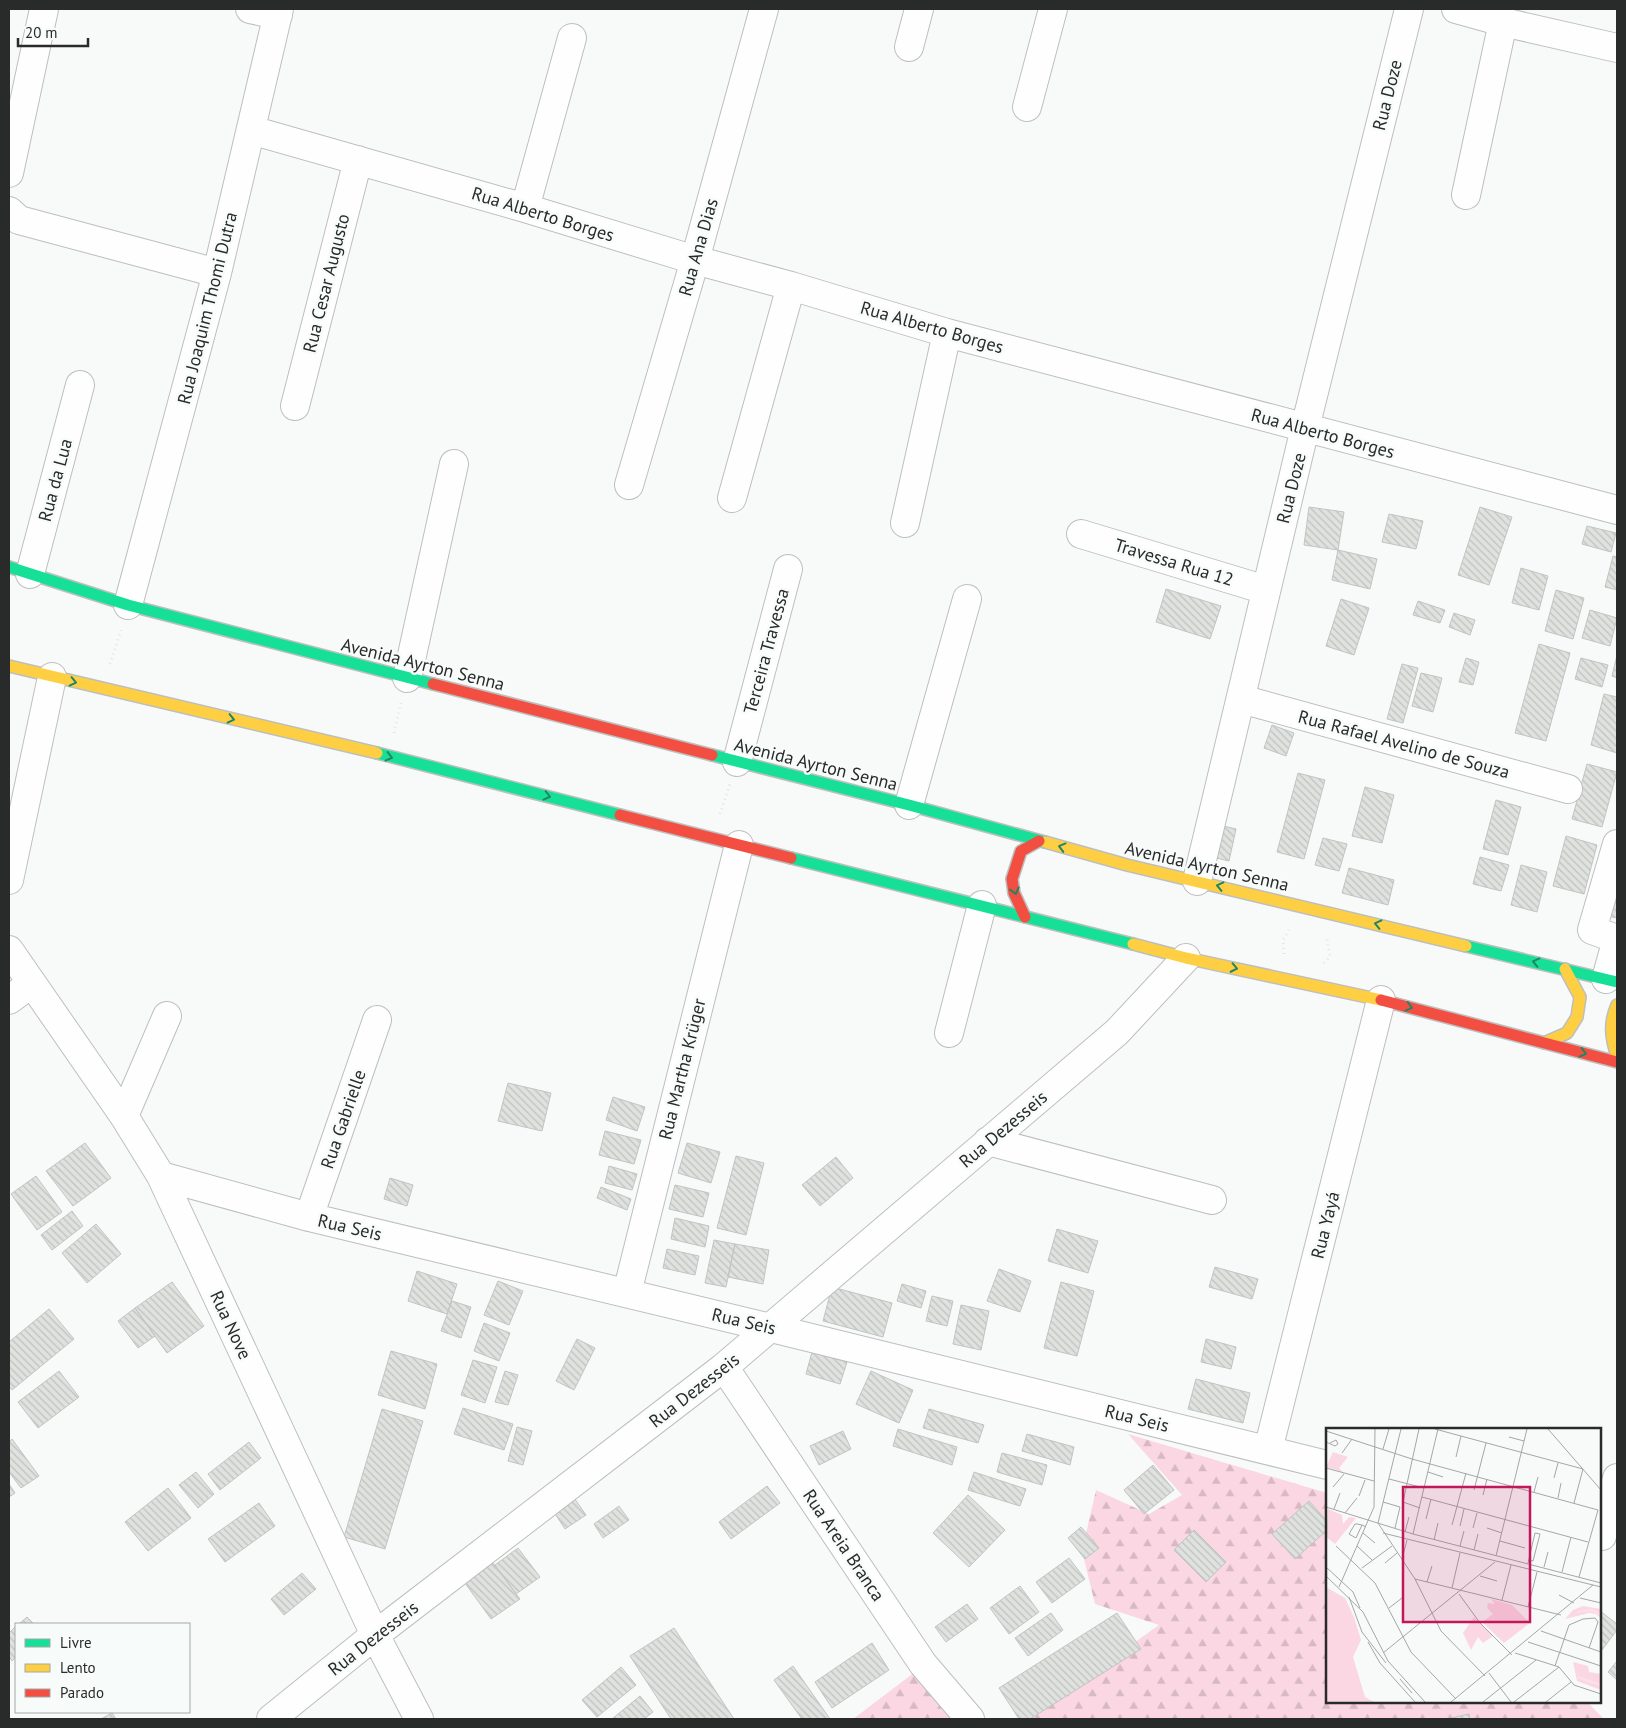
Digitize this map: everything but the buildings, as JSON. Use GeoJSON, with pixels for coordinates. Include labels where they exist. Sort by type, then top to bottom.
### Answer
{"type":"FeatureCollection","features":[{"type":"Feature","properties":{"kind":"street"},"geometry":{"type":"LineString","coordinates":[[9,173],[44,9]]}},
{"type":"Feature","properties":{"kind":"street"},"geometry":{"type":"LineString","coordinates":[[250,9],[279,12]]}},
{"type":"Feature","properties":{"kind":"street","name":"Rua Ana Dias"},"geometry":{"type":"LineString","coordinates":[[629,485],[695,260],[764,9]]}},
{"type":"Feature","properties":{"kind":"street"},"geometry":{"type":"LineString","coordinates":[[909,47],[919,9]]}},
{"type":"Feature","properties":{"kind":"street"},"geometry":{"type":"LineString","coordinates":[[1027,107],[1053,9]]}},
{"type":"Feature","properties":{"kind":"street","name":"Rua Doze"},"geometry":{"type":"LineString","coordinates":[[1197,881],[1305,428],[1408,9]]}},
{"type":"Feature","properties":{"kind":"street"},"geometry":{"type":"LineString","coordinates":[[1456,9],[1503,22],[1617,48]]}},
{"type":"Feature","properties":{"kind":"street","name":"Rua Joaquim Thomi Dutra"},"geometry":{"type":"LineString","coordinates":[[128,605],[218,273],[279,12]]}},
{"type":"Feature","properties":{"kind":"street"},"geometry":{"type":"LineString","coordinates":[[1466,195],[1503,22]]}},
{"type":"Feature","properties":{"kind":"street"},"geometry":{"type":"LineString","coordinates":[[524,208],[572,38]]}},
{"type":"Feature","properties":{"kind":"street","name":"Rua Alberto Borges"},"geometry":{"type":"LineString","coordinates":[[251,130],[524,208],[947,333],[1617,510]]}},
{"type":"Feature","properties":{"kind":"street","name":"Rua Cesar Augusto"},"geometry":{"type":"LineString","coordinates":[[294,406],[358,160]]}},
{"type":"Feature","properties":{"kind":"street"},"geometry":{"type":"LineString","coordinates":[[9,211],[19,220],[218,273]]}},
{"type":"Feature","properties":{"kind":"street"},"geometry":{"type":"LineString","coordinates":[[732,498],[791,286]]}},
{"type":"Feature","properties":{"kind":"street"},"geometry":{"type":"LineString","coordinates":[[905,522],[947,333]]}},
{"type":"Feature","properties":{"kind":"street","name":"Rua da Lua"},"geometry":{"type":"LineString","coordinates":[[19,571],[80,385]]}},
{"type":"Feature","properties":{"kind":"street"},"geometry":{"type":"LineString","coordinates":[[407,678],[454,464]]}},
{"type":"Feature","properties":{"kind":"street","name":"Travessa Rua 12"},"geometry":{"type":"LineString","coordinates":[[1081,534],[1266,590]]}},
{"type":"Feature","properties":{"kind":"street","name":"Terceira Travessa"},"geometry":{"type":"LineString","coordinates":[[737,762],[788,568]]}},
{"type":"Feature","properties":{"kind":"street","name":"Avenida Ayrton Senna"},"geometry":{"type":"LineString","coordinates":[[19,571],[128,605],[407,678],[910,805],[1127,865],[1612,980]]}},
{"type":"Feature","properties":{"kind":"street"},"geometry":{"type":"LineString","coordinates":[[910,805],[967,598]]}},
{"type":"Feature","properties":{"kind":"street"},"geometry":{"type":"LineString","coordinates":[[9,666],[389,757],[982,905],[1186,958],[1381,1000],[1617,1062]]}},
{"type":"Feature","properties":{"kind":"street"},"geometry":{"type":"LineString","coordinates":[[9,880],[52,677]]}},
{"type":"Feature","properties":{"kind":"street","name":"Rua Rafael Avelino de Souza"},"geometry":{"type":"LineString","coordinates":[[1241,699],[1568,789]]}},
{"type":"Feature","properties":{"kind":"street"},"geometry":{"type":"LineString","coordinates":[[1025,917],[1014,893],[1012,878],[1022,851],[1039,841]]}},
{"type":"Feature","properties":{"kind":"street"},"geometry":{"type":"LineString","coordinates":[[1612,980],[1617,939],[1592,930],[1617,844]]}},
{"type":"Feature","properties":{"kind":"street","name":"Rua Martha Krüger"},"geometry":{"type":"LineString","coordinates":[[627,1293],[739,845]]}},
{"type":"Feature","properties":{"kind":"street"},"geometry":{"type":"LineString","coordinates":[[949,1033],[982,905]]}},
{"type":"Feature","properties":{"kind":"street","name":"Rua Nove"},"geometry":{"type":"LineString","coordinates":[[9,950],[124,1116],[161,1176],[375,1635],[419,1719]]}},
{"type":"Feature","properties":{"kind":"street","name":"Rua Dezesseis"},"geometry":{"type":"LineString","coordinates":[[271,1719],[375,1635],[724,1367],[771,1328],[1117,1032],[1186,958]]}},
{"type":"Feature","properties":{"kind":"street"},"geometry":{"type":"LineString","coordinates":[[1544,1043],[1567,1033],[1577,1017],[1580,996],[1565,969]]}},
{"type":"Feature","properties":{"kind":"street"},"geometry":{"type":"LineString","coordinates":[[9,1000],[32,983]]}},
{"type":"Feature","properties":{"kind":"street","name":"Rua Yayá"},"geometry":{"type":"LineString","coordinates":[[1268,1450],[1381,1000]]}},
{"type":"Feature","properties":{"kind":"street"},"geometry":{"type":"LineString","coordinates":[[1617,1005],[1612,1016],[1611,1040],[1617,1056]]}},
{"type":"Feature","properties":{"kind":"street"},"geometry":{"type":"LineString","coordinates":[[124,1116],[167,1016]]}},
{"type":"Feature","properties":{"kind":"street","name":"Rua Gabrielle"},"geometry":{"type":"LineString","coordinates":[[309,1217],[377,1020]]}},
{"type":"Feature","properties":{"kind":"street"},"geometry":{"type":"LineString","coordinates":[[988,1141],[1212,1200]]}},
{"type":"Feature","properties":{"kind":"street","name":"Rua Seis"},"geometry":{"type":"LineString","coordinates":[[161,1176],[309,1217],[771,1328],[1326,1466]]}},
{"type":"Feature","properties":{"kind":"street","name":"Rua Areia Branca"},"geometry":{"type":"LineString","coordinates":[[724,1367],[923,1664],[970,1719]]}},
{"type":"Feature","properties":{"kind":"street"},"geometry":{"type":"LineString","coordinates":[[1606,1537],[1617,1478]]}},
{"type":"Feature","properties":{"kind":"path"},"geometry":{"type":"LineString","coordinates":[[102,689],[128,605]]}},
{"type":"Feature","properties":{"kind":"path"},"geometry":{"type":"LineString","coordinates":[[389,757],[407,678]]}},
{"type":"Feature","properties":{"kind":"path"},"geometry":{"type":"LineString","coordinates":[[712,838],[737,762]]}},
{"type":"Feature","properties":{"kind":"path"},"geometry":{"type":"LineString","coordinates":[[1285,979],[1283,940],[1304,907]]}},
{"type":"Feature","properties":{"kind":"path"},"geometry":{"type":"LineString","coordinates":[[1305,983],[1330,956],[1323,911]]}},
{"type":"Feature","properties":{"kind":"green space"},"geometry":{"type":"Polygon","coordinates":[[[1128,1434],[1326,1493],[1326,1703],[1588,1703],[1604,1719],[1026,1719],[1159,1625],[1095,1604],[1082,1551],[1096,1490],[1149,1514],[1182,1495],[1128,1434]]]}},
{"type":"Feature","properties":{"kind":"green space"},"geometry":{"type":"Polygon","coordinates":[[[915,1672],[959,1719],[853,1719],[915,1672]]]}},
{"type":"Feature","properties":{"kind":"traffic: fast"},"geometry":{"type":"LineString","coordinates":[[9,567],[128,605],[433,684]]}},
{"type":"Feature","properties":{"kind":"traffic: fast"},"geometry":{"type":"LineString","coordinates":[[377,753],[620,815]]}},
{"type":"Feature","properties":{"kind":"traffic: fast"},"geometry":{"type":"LineString","coordinates":[[712,755],[1045,842]]}},
{"type":"Feature","properties":{"kind":"traffic: fast"},"geometry":{"type":"LineString","coordinates":[[791,858],[1133,944]]}},
{"type":"Feature","properties":{"kind":"traffic: fast"},"geometry":{"type":"LineString","coordinates":[[1466,946],[1617,982]]}},
{"type":"Feature","properties":{"kind":"traffic: slow"},"geometry":{"type":"LineString","coordinates":[[9,666],[377,753]]}},
{"type":"Feature","properties":{"kind":"traffic: slow"},"geometry":{"type":"LineString","coordinates":[[1045,842],[1127,865],[1466,946]]}},
{"type":"Feature","properties":{"kind":"traffic: slow"},"geometry":{"type":"LineString","coordinates":[[1133,944],[1186,958],[1381,1000]]}},
{"type":"Feature","properties":{"kind":"traffic: slow"},"geometry":{"type":"LineString","coordinates":[[1544,1043],[1567,1033],[1577,1017],[1580,997],[1565,969]]}},
{"type":"Feature","properties":{"kind":"traffic: slow"},"geometry":{"type":"LineString","coordinates":[[1617,1005],[1614,1012],[1612,1030],[1617,1056]]}},
{"type":"Feature","properties":{"kind":"traffic: jam"},"geometry":{"type":"LineString","coordinates":[[433,684],[712,755]]}},
{"type":"Feature","properties":{"kind":"traffic: jam"},"geometry":{"type":"LineString","coordinates":[[620,815],[791,858]]}},
{"type":"Feature","properties":{"kind":"traffic: jam"},"geometry":{"type":"LineString","coordinates":[[1025,917],[1014,893],[1012,879],[1021,851],[1039,841]]}},
{"type":"Feature","properties":{"kind":"traffic: jam"},"geometry":{"type":"LineString","coordinates":[[1381,1000],[1617,1062]]}}]}
